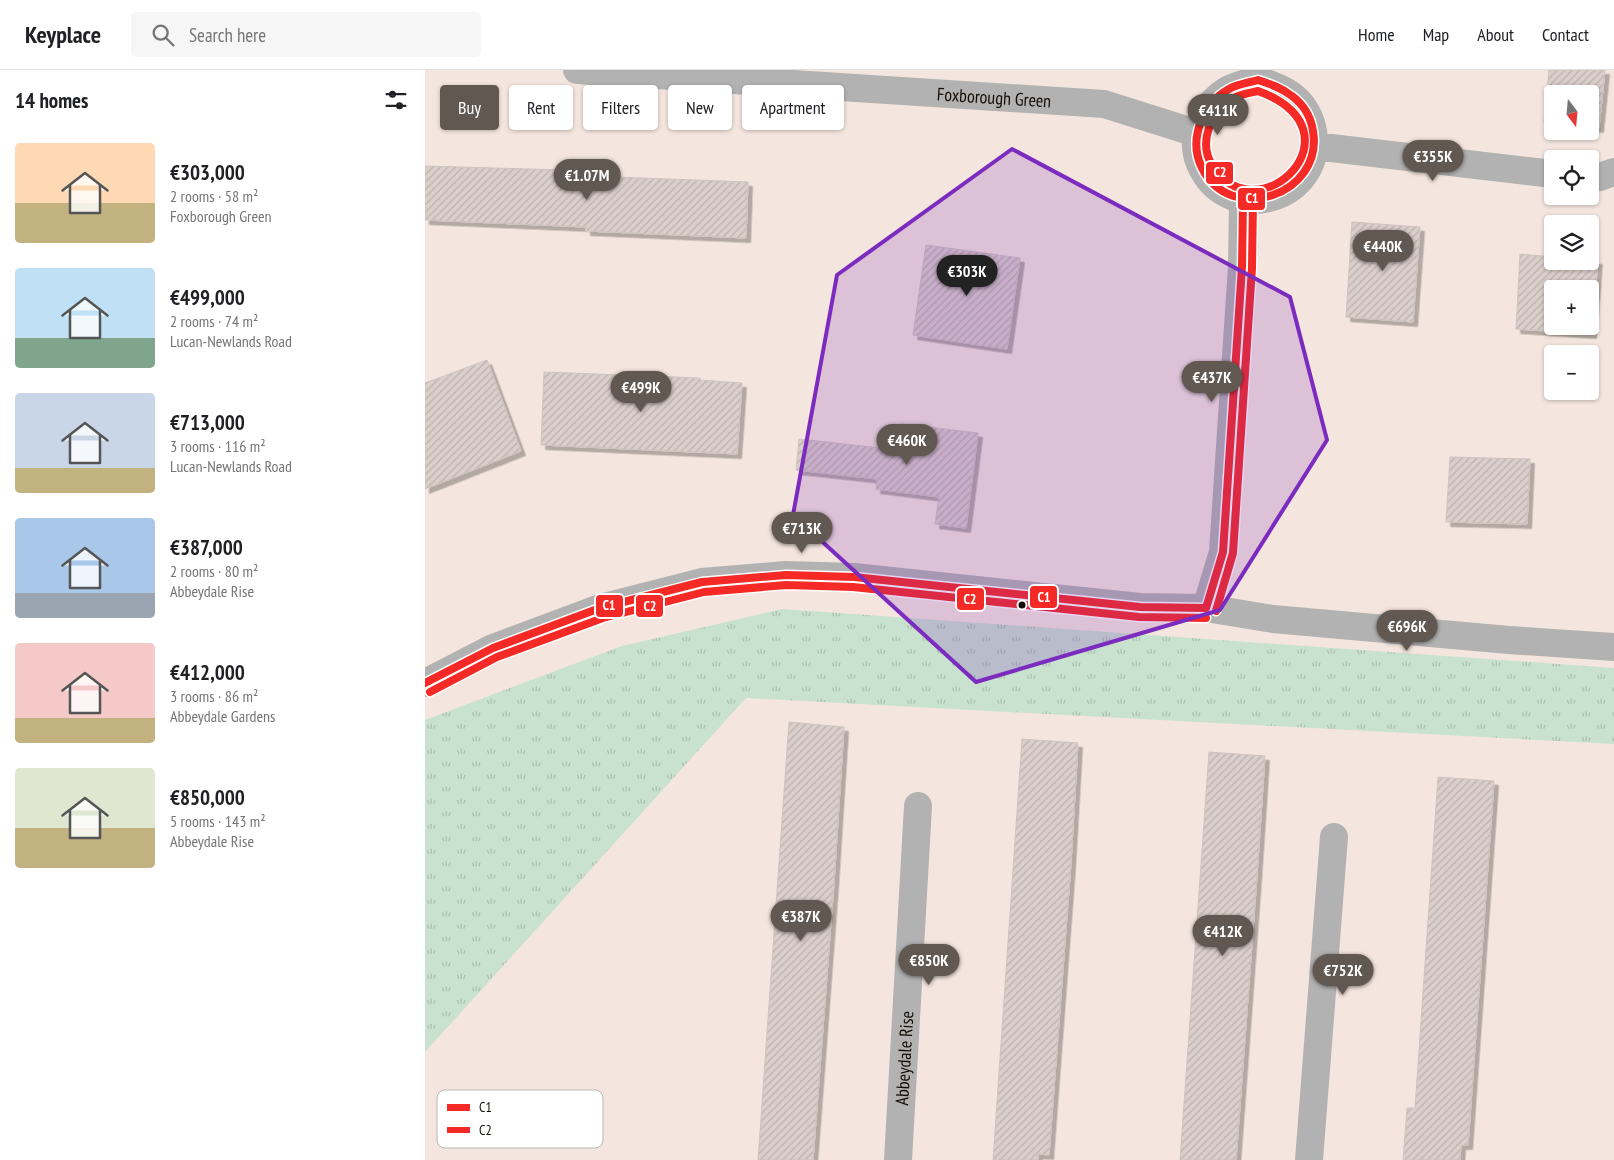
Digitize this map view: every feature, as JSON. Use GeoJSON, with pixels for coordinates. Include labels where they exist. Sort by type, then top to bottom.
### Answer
{"type":"FeatureCollection","features":[{"type":"Feature","properties":{"kind":"street","name":"Foxborough Green"},"geometry":{"type":"LineString","coordinates":[[580,70],[1104,104],[1196,133]]}},
{"type":"Feature","properties":{"kind":"street"},"geometry":{"type":"LineString","coordinates":[[1259,75],[1296,98],[1307,113],[1313,130],[1315,148],[1309,166],[1299,182],[1285,194],[1267,200],[1243,201],[1225,194],[1214,185],[1203,170],[1197,152],[1196,133],[1202,115],[1213,101],[1227,90],[1259,75]]}},
{"type":"Feature","properties":{"kind":"street"},"geometry":{"type":"LineString","coordinates":[[1315,148],[1331,148],[1544,173]]}},
{"type":"Feature","properties":{"kind":"street"},"geometry":{"type":"LineString","coordinates":[[1599,177],[1614,172]]}},
{"type":"Feature","properties":{"kind":"street"},"geometry":{"type":"LineString","coordinates":[[1206,608],[1223,552],[1242,267],[1243,201]]}},
{"type":"Feature","properties":{"kind":"street"},"geometry":{"type":"LineString","coordinates":[[425,683],[493,648],[600,608],[702,582],[785,575],[854,577],[1140,607],[1206,608],[1273,619],[1614,647]]}},
{"type":"Feature","properties":{"kind":"street","name":"Abbeydale Rise"},"geometry":{"type":"LineString","coordinates":[[898,1160],[919,806]]}},
{"type":"Feature","properties":{"kind":"street"},"geometry":{"type":"LineString","coordinates":[[1309,1160],[1334,837]]}},
{"type":"Feature","properties":{"kind":"highlighted area"},"geometry":{"type":"Polygon","coordinates":[[[1012,149],[1290,297],[1327,440],[1220,610],[976,682],[793,515],[837,275],[1012,149]]]}},
{"type":"Feature","properties":{"kind":"green space"},"geometry":{"type":"Polygon","coordinates":[[[782,609],[1614,668],[1614,744],[746,698],[425,1052],[425,720],[622,646],[782,609]]]}},
{"type":"Feature","properties":{"kind":"building"},"geometry":{"type":"Polygon","coordinates":[[[1549,70],[1605,70],[1599,128],[1599,85],[1548,85],[1549,70]]]}},
{"type":"Feature","properties":{"kind":"building"},"geometry":{"type":"Polygon","coordinates":[[[425,166],[564,170],[564,175],[748,182],[746,238],[586,231],[586,227],[425,220],[425,166]]]}},
{"type":"Feature","properties":{"kind":"building"},"geometry":{"type":"Polygon","coordinates":[[[1352,222],[1420,227],[1413,322],[1346,317],[1352,222]]]}},
{"type":"Feature","properties":{"kind":"building"},"geometry":{"type":"Polygon","coordinates":[[[926,245],[1020,258],[1007,349],[913,335],[926,245]]]}},
{"type":"Feature","properties":{"kind":"building"},"geometry":{"type":"Polygon","coordinates":[[[1520,254],[1544,256],[1544,270],[1597,270],[1596,280],[1544,280],[1544,331],[1516,329],[1520,254]]]}},
{"type":"Feature","properties":{"kind":"building"},"geometry":{"type":"Polygon","coordinates":[[[487,360],[521,451],[425,489],[425,383],[487,360]]]}},
{"type":"Feature","properties":{"kind":"building"},"geometry":{"type":"Polygon","coordinates":[[[544,372],[700,378],[700,380],[742,383],[737,454],[541,445],[544,372]]]}},
{"type":"Feature","properties":{"kind":"building"},"geometry":{"type":"Polygon","coordinates":[[[901,424],[978,433],[966,528],[935,524],[939,497],[876,489],[877,479],[796,470],[799,439],[899,450],[901,424]]]}},
{"type":"Feature","properties":{"kind":"building"},"geometry":{"type":"Polygon","coordinates":[[[1450,457],[1530,459],[1527,524],[1446,522],[1450,457]]]}},
{"type":"Feature","properties":{"kind":"building"},"geometry":{"type":"Polygon","coordinates":[[[789,722],[844,727],[834,883],[813,1160],[758,1160],[789,722]]]}},
{"type":"Feature","properties":{"kind":"building"},"geometry":{"type":"Polygon","coordinates":[[[1022,739],[1078,743],[1071,863],[1049,1155],[1038,1154],[1038,1160],[993,1160],[1022,739]]]}},
{"type":"Feature","properties":{"kind":"building"},"geometry":{"type":"Polygon","coordinates":[[[1209,752],[1265,756],[1257,876],[1236,1160],[1180,1160],[1209,752]]]}},
{"type":"Feature","properties":{"kind":"building"},"geometry":{"type":"Polygon","coordinates":[[[1438,777],[1494,781],[1468,1145],[1461,1145],[1460,1160],[1403,1160],[1407,1108],[1415,1108],[1438,777]]]}},
{"type":"Feature","properties":{"kind":"transit line","name":"C1"},"geometry":{"type":"LineString","coordinates":[[1258,80],[1284,91],[1303,108],[1311,121],[1313,153],[1304,172],[1290,186],[1272,195],[1252,199],[1233,196],[1215,186],[1202,168],[1198,157],[1197,135],[1200,124],[1211,104],[1229,89],[1258,80]]}},
{"type":"Feature","properties":{"kind":"transit line","name":"C2"},"geometry":{"type":"LineString","coordinates":[[1258,91],[1289,109],[1303,130],[1303,151],[1293,170],[1276,184],[1254,190],[1232,184],[1212,165],[1206,147],[1209,128],[1218,112],[1232,99],[1258,91]]}},
{"type":"Feature","properties":{"kind":"transit line","name":"C1"},"geometry":{"type":"LineString","coordinates":[[1206,608],[1223,552],[1242,267],[1243,201]]}},
{"type":"Feature","properties":{"kind":"transit line","name":"C2"},"geometry":{"type":"LineString","coordinates":[[1216,611],[1233,553],[1252,268],[1253,201]]}},
{"type":"Feature","properties":{"kind":"transit line","name":"C1"},"geometry":{"type":"LineString","coordinates":[[425,683],[493,648],[600,608],[702,582],[786,575],[854,577],[1140,607],[1206,608]]}},
{"type":"Feature","properties":{"kind":"transit line","name":"C2"},"geometry":{"type":"LineString","coordinates":[[430,692],[497,657],[603,618],[704,592],[786,585],[853,587],[1139,617],[1206,618]]}}]}
